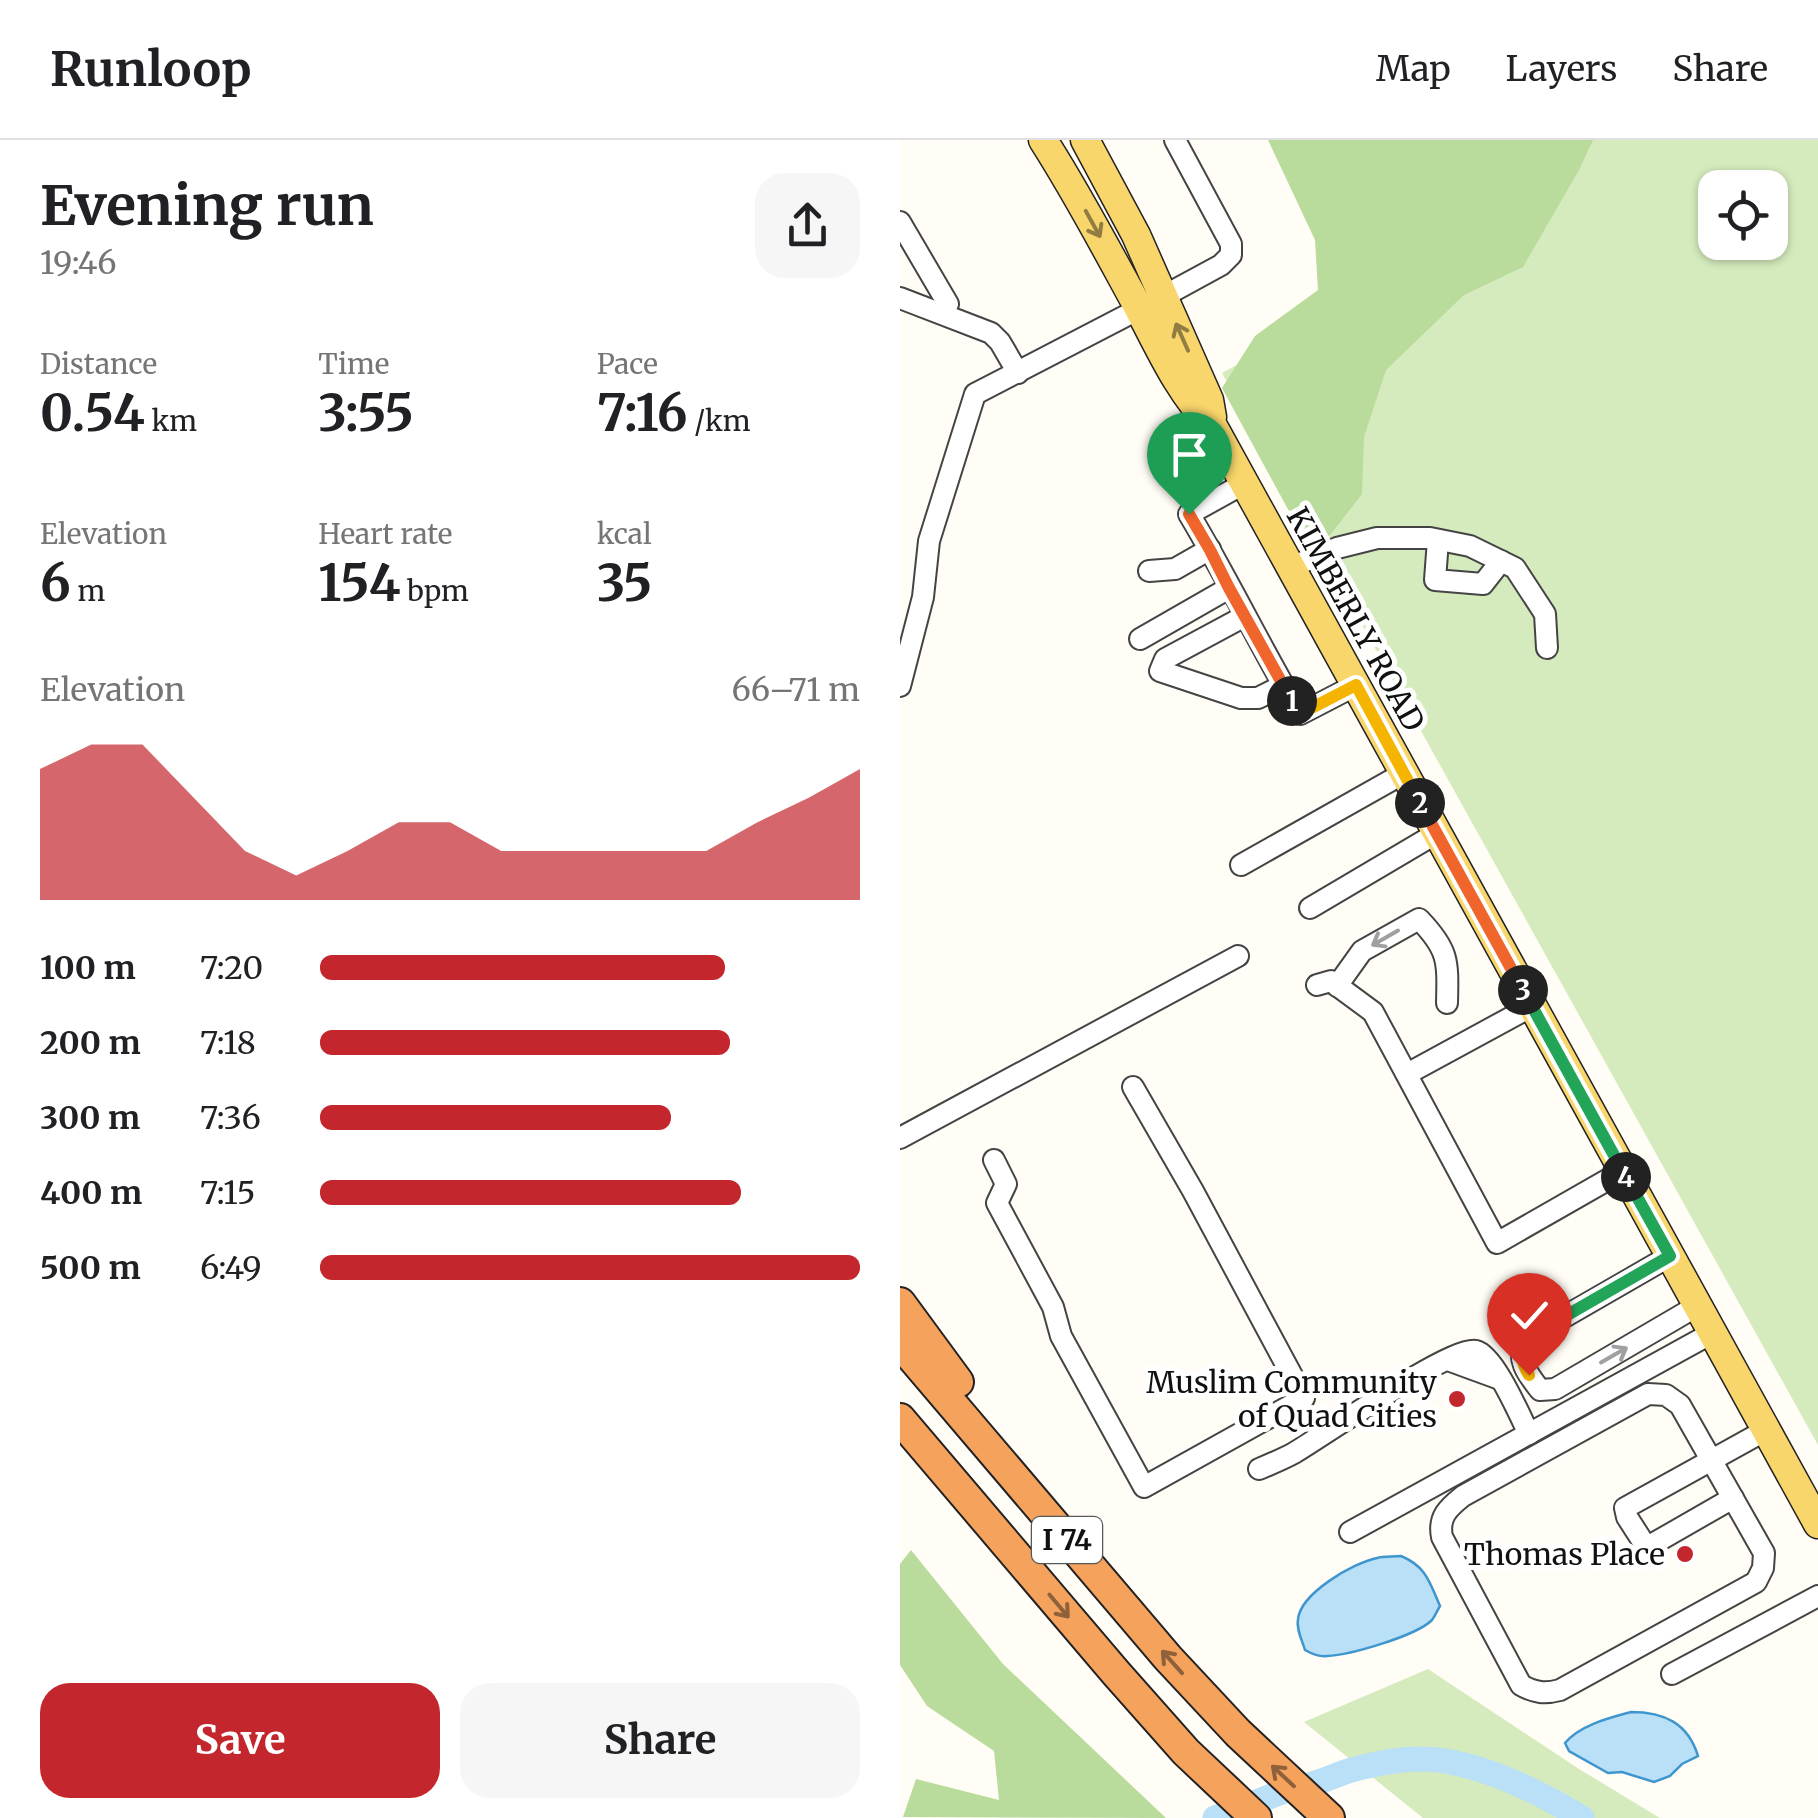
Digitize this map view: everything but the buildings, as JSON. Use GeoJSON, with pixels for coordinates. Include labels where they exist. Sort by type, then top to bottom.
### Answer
{"type":"FeatureCollection","features":[{"type":"Feature","properties":{"kind":"highway"},"geometry":{"type":"LineString","coordinates":[[900,1302],[1007,1446],[1044,1513]]}},
{"type":"Feature","properties":{"kind":"highway","name":"I 74"},"geometry":{"type":"LineString","coordinates":[[900,1343],[1168,1658],[1238,1734],[1329,1818]]}},
{"type":"Feature","properties":{"kind":"highway","name":"I 74"},"geometry":{"type":"LineString","coordinates":[[900,1419],[1186,1752],[1256,1818]]}},
{"type":"Feature","properties":{"kind":"highway"},"geometry":{"type":"LineString","coordinates":[[900,1444],[927,1474],[974,1505]]}},
{"type":"Feature","properties":{"kind":"main road","name":"KIMBERLY ROAD"},"geometry":{"type":"LineString","coordinates":[[1044,140],[1078,198],[1151,302]]}},
{"type":"Feature","properties":{"kind":"main road","name":"KIMBERLY ROAD"},"geometry":{"type":"LineString","coordinates":[[1085,140],[1116,195],[1151,302],[1155,342],[1196,409],[1214,428],[1245,483],[1818,1524]]}},
{"type":"Feature","properties":{"kind":"street"},"geometry":{"type":"LineString","coordinates":[[900,686],[923,597],[929,541],[975,394],[1221,266],[1231,256],[1232,244],[1175,140]]}},
{"type":"Feature","properties":{"kind":"street"},"geometry":{"type":"LineString","coordinates":[[900,222],[948,304]]}},
{"type":"Feature","properties":{"kind":"street"},"geometry":{"type":"LineString","coordinates":[[900,298],[991,333],[1018,373]]}},
{"type":"Feature","properties":{"kind":"street"},"geometry":{"type":"LineString","coordinates":[[1245,483],[1189,514],[1229,588],[1300,714],[1356,685]]}},
{"type":"Feature","properties":{"kind":"street"},"geometry":{"type":"LineString","coordinates":[[1291,567],[1337,548],[1377,538],[1438,540],[1470,546],[1515,568],[1544,614],[1547,648]]}},
{"type":"Feature","properties":{"kind":"street"},"geometry":{"type":"LineString","coordinates":[[1438,540],[1435,580],[1484,584],[1501,561]]}},
{"type":"Feature","properties":{"kind":"street"},"geometry":{"type":"LineString","coordinates":[[1149,571],[1175,569],[1210,550]]}},
{"type":"Feature","properties":{"kind":"street"},"geometry":{"type":"LineString","coordinates":[[1140,639],[1229,588]]}},
{"type":"Feature","properties":{"kind":"street"},"geometry":{"type":"LineString","coordinates":[[1245,616],[1165,659],[1160,672],[1241,698],[1258,698],[1284,684]]}},
{"type":"Feature","properties":{"kind":"street"},"geometry":{"type":"LineString","coordinates":[[1241,866],[1404,773]]}},
{"type":"Feature","properties":{"kind":"street"},"geometry":{"type":"LineString","coordinates":[[1310,908],[1436,833]]}},
{"type":"Feature","properties":{"kind":"street"},"geometry":{"type":"LineString","coordinates":[[1448,1003],[1444,948],[1419,918],[1362,951],[1327,985],[1373,1012],[1496,1243],[1623,1172]]}},
{"type":"Feature","properties":{"kind":"street"},"geometry":{"type":"LineString","coordinates":[[900,1138],[1238,956]]}},
{"type":"Feature","properties":{"kind":"street"},"geometry":{"type":"LineString","coordinates":[[1408,1074],[1532,1006]]}},
{"type":"Feature","properties":{"kind":"street"},"geometry":{"type":"LineString","coordinates":[[994,1160],[1006,1184],[997,1203],[1053,1307],[1061,1336],[1144,1487],[1304,1398],[1134,1087]]}},
{"type":"Feature","properties":{"kind":"street"},"geometry":{"type":"LineString","coordinates":[[1670,1256],[1524,1340],[1520,1353],[1524,1366],[1540,1390],[1556,1388],[1697,1306]]}},
{"type":"Feature","properties":{"kind":"street"},"geometry":{"type":"LineString","coordinates":[[1350,1532],[1712,1333]]}},
{"type":"Feature","properties":{"kind":"street"},"geometry":{"type":"LineString","coordinates":[[1259,1469],[1291,1455],[1433,1366],[1470,1350],[1479,1351],[1490,1361],[1530,1434]]}},
{"type":"Feature","properties":{"kind":"street"},"geometry":{"type":"LineString","coordinates":[[1648,1394],[1666,1396],[1680,1405],[1711,1459],[1764,1553],[1756,1582],[1560,1690],[1532,1692],[1520,1685],[1442,1538],[1443,1515],[1451,1505],[1648,1394]]}},
{"type":"Feature","properties":{"kind":"street"},"geometry":{"type":"LineString","coordinates":[[1733,1498],[1645,1546],[1625,1508],[1766,1430]]}},
{"type":"Feature","properties":{"kind":"street"},"geometry":{"type":"LineString","coordinates":[[1672,1674],[1818,1596]]}},
{"type":"Feature","properties":{"kind":"green space"},"geometry":{"type":"Polygon","coordinates":[[[1268,140],[1593,140],[1523,267],[1464,295],[1386,370],[1364,437],[1362,494],[1331,534],[1309,548],[1222,388],[1255,336],[1318,290],[1315,240],[1268,140]]]}},
{"type":"Feature","properties":{"kind":"green space"},"geometry":{"type":"Polygon","coordinates":[[[1283,140],[1818,140],[1818,1445],[1222,373],[1368,292],[1283,140]]]}},
{"type":"Feature","properties":{"kind":"green space"},"geometry":{"type":"Polygon","coordinates":[[[911,1550],[1003,1664],[1166,1818],[903,1817],[916,1779],[999,1800],[994,1751],[927,1706],[900,1665],[900,1564],[911,1550]]]}},
{"type":"Feature","properties":{"kind":"green space"},"geometry":{"type":"Polygon","coordinates":[[[1428,1669],[1660,1818],[1423,1818],[1304,1722],[1428,1669]]]}},
{"type":"Feature","properties":{"kind":"water"},"geometry":{"type":"Polygon","coordinates":[[[1401,1556],[1422,1570],[1430,1583],[1440,1606],[1432,1620],[1398,1638],[1351,1652],[1324,1656],[1305,1650],[1298,1619],[1308,1599],[1342,1573],[1367,1561],[1401,1556]]]}},
{"type":"Feature","properties":{"kind":"water"},"geometry":{"type":"Polygon","coordinates":[[[1631,1712],[1654,1714],[1673,1722],[1688,1735],[1698,1756],[1654,1782],[1622,1772],[1608,1773],[1569,1751],[1565,1743],[1579,1731],[1631,1712]]]}},
{"type":"Feature","properties":{"kind":"waterway"},"geometry":{"type":"LineString","coordinates":[[1215,1818],[1350,1770],[1424,1759],[1499,1776],[1582,1818]]}},
{"type":"Feature","properties":{"kind":"place","name":"Muslim Community of Quad Cities"},"geometry":{"type":"Point","coordinates":[1457,1399]}},
{"type":"Feature","properties":{"kind":"place","name":"Thomas Place"},"geometry":{"type":"Point","coordinates":[1685,1554]}},
{"type":"Feature","properties":{"kind":"route"},"geometry":{"type":"LineString","coordinates":[[1189,514],[1300,714],[1356,685],[1670,1256],[1524,1340],[1520,1353],[1529,1375]]}}]}
